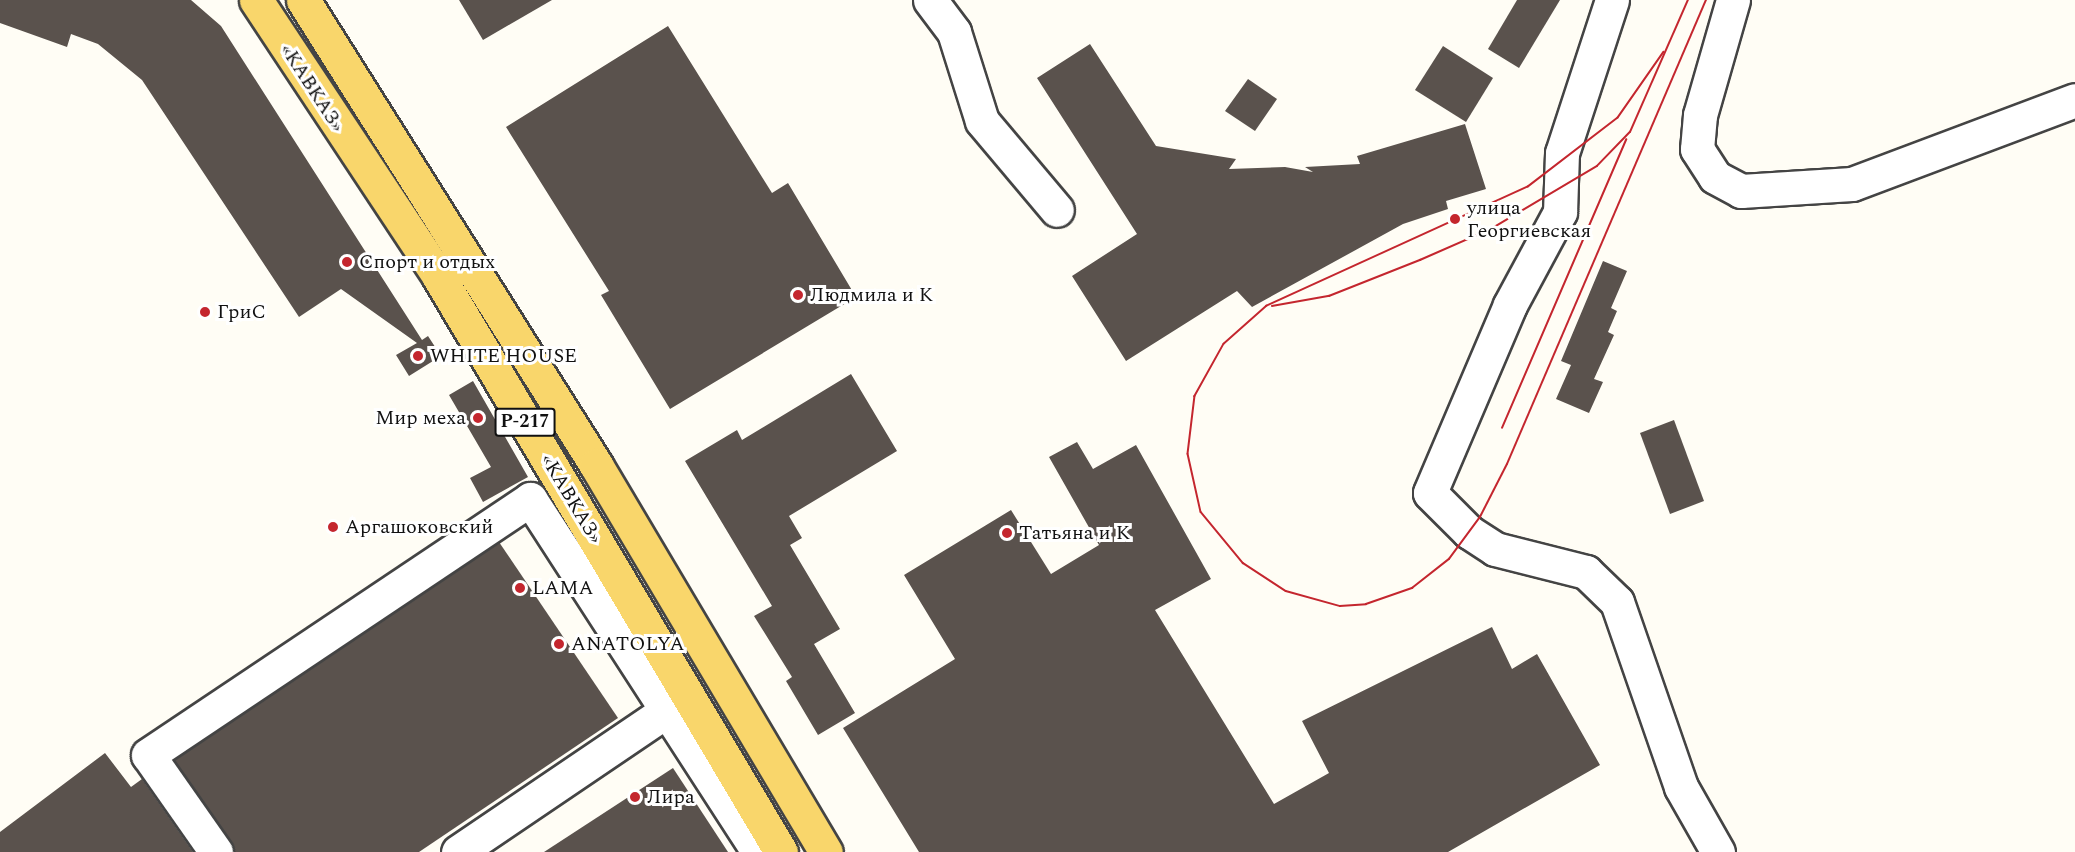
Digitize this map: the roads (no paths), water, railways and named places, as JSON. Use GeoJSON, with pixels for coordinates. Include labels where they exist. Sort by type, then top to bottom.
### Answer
{"type":"FeatureCollection","features":[{"type":"Feature","properties":{"kind":"main road","name":"«КАВКАЗ»"},"geometry":{"type":"LineString","coordinates":[[256,0],[439,278],[781,852]]}},
{"type":"Feature","properties":{"kind":"main road","name":"«КАВКАЗ»"},"geometry":{"type":"LineString","coordinates":[[303,0],[596,465],[826,852]]}},
{"type":"Feature","properties":{"kind":"street"},"geometry":{"type":"LineString","coordinates":[[930,0],[954,32],[982,121],[1057,210]]}},
{"type":"Feature","properties":{"kind":"street"},"geometry":{"type":"LineString","coordinates":[[1612,0],[1562,153],[1560,212],[1510,305],[1430,494],[1469,532],[1495,549],[1586,572],[1617,602],[1681,787],[1718,852]]}},
{"type":"Feature","properties":{"kind":"street"},"geometry":{"type":"LineString","coordinates":[[1733,0],[1700,115],[1697,149],[1715,177],[1741,191],[1852,184],[2075,100]]}},
{"type":"Feature","properties":{"kind":"street"},"geometry":{"type":"LineString","coordinates":[[216,852],[148,755],[530,499],[669,709],[758,852]]}},
{"type":"Feature","properties":{"kind":"street"},"geometry":{"type":"LineString","coordinates":[[458,852],[669,709]]}},
{"type":"Feature","properties":{"kind":"tram line"},"geometry":{"type":"LineString","coordinates":[[1272,306],[1329,296],[1420,260],[1491,229],[1597,166],[1630,132],[1688,0]]}},
{"type":"Feature","properties":{"kind":"tram line"},"geometry":{"type":"LineString","coordinates":[[1664,52],[1618,118],[1528,187],[1267,306],[1224,344],[1195,396],[1188,454],[1201,512],[1243,563],[1286,591],[1340,606],[1366,604],[1412,588],[1449,559],[1480,517],[1507,464],[1706,0]]}},
{"type":"Feature","properties":{"kind":"tram line"},"geometry":{"type":"LineString","coordinates":[[1502,428],[1626,140]]}},
{"type":"Feature","properties":{"kind":"place","name":"улица Георгиевская"},"geometry":{"type":"Point","coordinates":[1455,219]}},
{"type":"Feature","properties":{"kind":"place","name":"Спорт и отдых"},"geometry":{"type":"Point","coordinates":[347,262]}},
{"type":"Feature","properties":{"kind":"place","name":"Людмила и К"},"geometry":{"type":"Point","coordinates":[798,295]}},
{"type":"Feature","properties":{"kind":"place","name":"ГриС"},"geometry":{"type":"Point","coordinates":[205,312]}},
{"type":"Feature","properties":{"kind":"place","name":"WHITE HOUSE"},"geometry":{"type":"Point","coordinates":[418,356]}},
{"type":"Feature","properties":{"kind":"place","name":"Мир меха"},"geometry":{"type":"Point","coordinates":[478,418]}},
{"type":"Feature","properties":{"kind":"place","name":"Аргашоковский"},"geometry":{"type":"Point","coordinates":[333,527]}},
{"type":"Feature","properties":{"kind":"place","name":"Татьяна и К"},"geometry":{"type":"Point","coordinates":[1007,533]}},
{"type":"Feature","properties":{"kind":"place","name":"LAMA"},"geometry":{"type":"Point","coordinates":[520,588]}},
{"type":"Feature","properties":{"kind":"place","name":"ANATOLYA"},"geometry":{"type":"Point","coordinates":[559,644]}},
{"type":"Feature","properties":{"kind":"place","name":"Лира"},"geometry":{"type":"Point","coordinates":[635,797]}}]}
